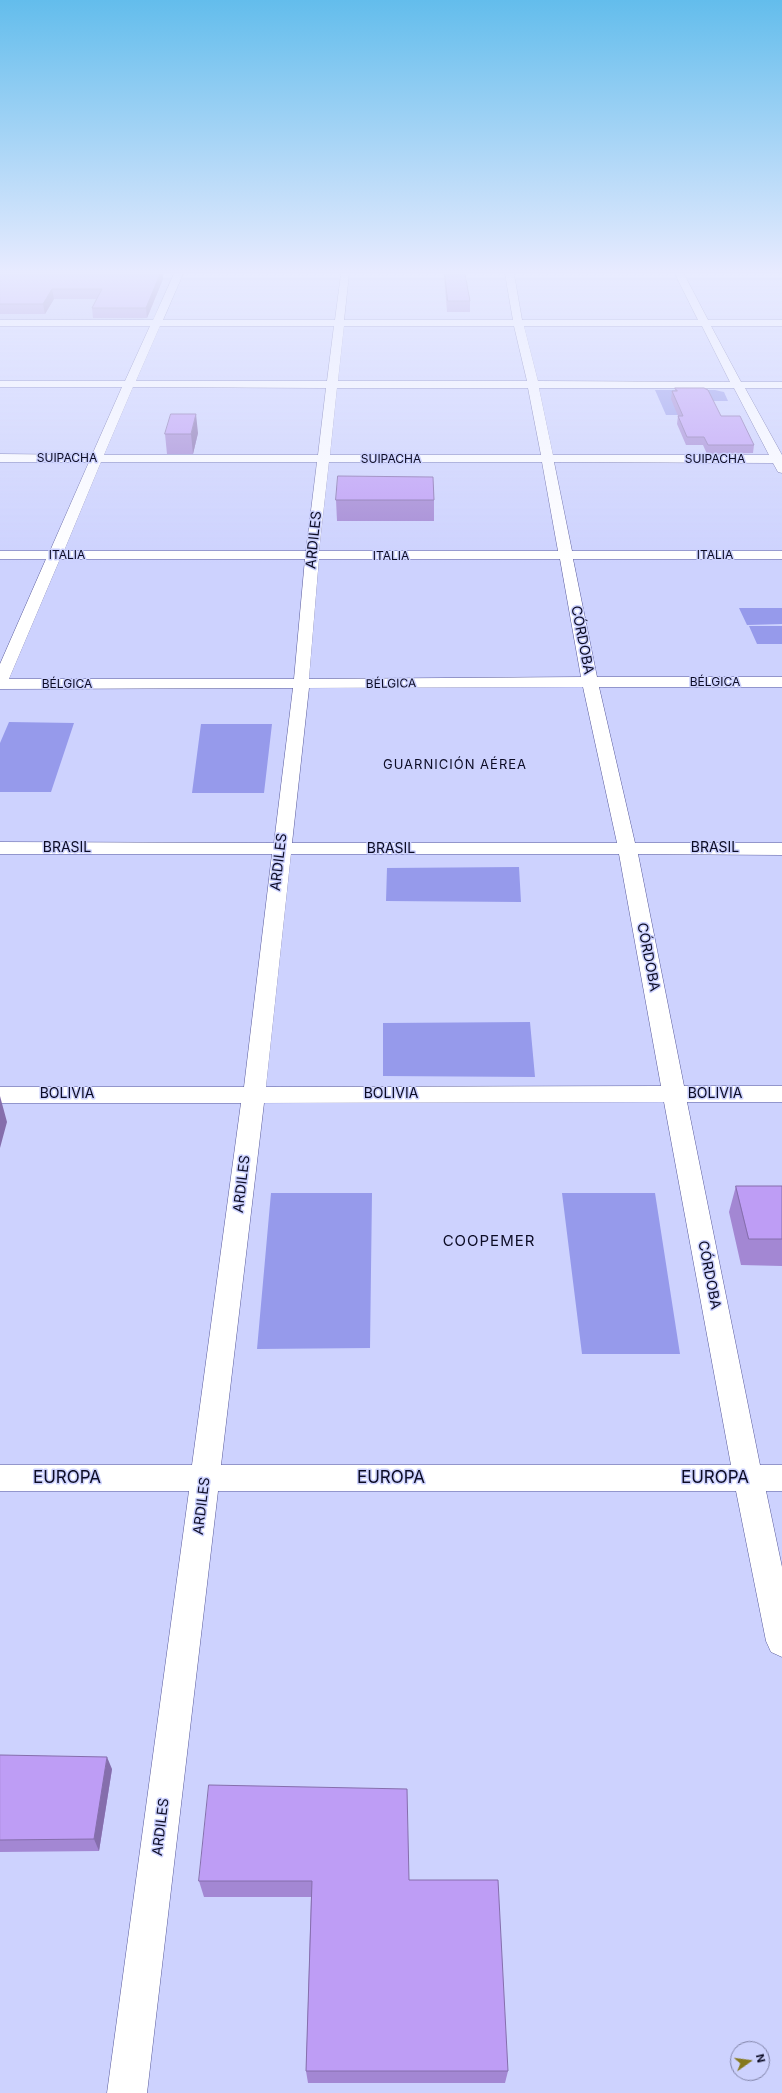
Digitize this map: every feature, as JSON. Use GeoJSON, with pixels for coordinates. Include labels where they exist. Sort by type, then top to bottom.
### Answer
{"type":"FeatureCollection","features":[{"type":"Feature","properties":{"kind":"street"},"geometry":{"type":"LineString","coordinates":[[0,683],[135,372]]}},
{"type":"Feature","properties":{"kind":"street","name":"ARDILES"},"geometry":{"type":"LineString","coordinates":[[126,2093],[254,1094],[301,685],[322,459],[333,372]]}},
{"type":"Feature","properties":{"kind":"street","name":"CÓRDOBA"},"geometry":{"type":"LineString","coordinates":[[531,372],[590,681],[627,848],[748,1478],[782,1641]]}},
{"type":"Feature","properties":{"kind":"street"},"geometry":{"type":"LineString","coordinates":[[729,372],[780,462]]}},
{"type":"Feature","properties":{"kind":"street"},"geometry":{"type":"LineString","coordinates":[[0,384],[782,385]]}},
{"type":"Feature","properties":{"kind":"street","name":"SUIPACHA"},"geometry":{"type":"LineString","coordinates":[[0,458],[548,459],[780,462]]}},
{"type":"Feature","properties":{"kind":"street","name":"ITALIA"},"geometry":{"type":"LineString","coordinates":[[0,555],[782,555]]}},
{"type":"Feature","properties":{"kind":"street","name":"BÉLGICA"},"geometry":{"type":"LineString","coordinates":[[0,683],[301,685],[590,681],[782,682]]}},
{"type":"Feature","properties":{"kind":"street","name":"BRASIL"},"geometry":{"type":"LineString","coordinates":[[0,848],[782,848]]}},
{"type":"Feature","properties":{"kind":"street","name":"BOLIVIA"},"geometry":{"type":"LineString","coordinates":[[0,1095],[782,1094]]}},
{"type":"Feature","properties":{"kind":"street","name":"EUROPA"},"geometry":{"type":"LineString","coordinates":[[0,1478],[782,1478]]}},
{"type":"Feature","properties":{"kind":"shaded area"},"geometry":{"type":"Polygon","coordinates":[[[655,390],[715,390],[724,392],[728,401],[709,401],[709,415],[666,415],[655,390]]]}},
{"type":"Feature","properties":{"kind":"shaded area"},"geometry":{"type":"Polygon","coordinates":[[[739,608],[782,608],[782,624],[747,625],[739,608]]]}},
{"type":"Feature","properties":{"kind":"shaded area"},"geometry":{"type":"Polygon","coordinates":[[[749,626],[782,626],[782,644],[757,644],[749,626]]]}},
{"type":"Feature","properties":{"kind":"shaded area"},"geometry":{"type":"Polygon","coordinates":[[[9,722],[74,723],[51,792],[0,792],[0,743],[9,722]]]}},
{"type":"Feature","properties":{"kind":"shaded area"},"geometry":{"type":"Polygon","coordinates":[[[201,724],[272,724],[264,793],[192,793],[201,724]]]}},
{"type":"Feature","properties":{"kind":"shaded area"},"geometry":{"type":"Polygon","coordinates":[[[519,867],[521,902],[386,901],[387,868],[519,867]]]}},
{"type":"Feature","properties":{"kind":"shaded area"},"geometry":{"type":"Polygon","coordinates":[[[530,1022],[535,1077],[383,1076],[383,1023],[530,1022]]]}},
{"type":"Feature","properties":{"kind":"shaded area"},"geometry":{"type":"Polygon","coordinates":[[[271,1193],[372,1193],[370,1348],[257,1349],[271,1193]]]}},
{"type":"Feature","properties":{"kind":"shaded area"},"geometry":{"type":"Polygon","coordinates":[[[562,1193],[655,1193],[680,1354],[582,1354],[562,1193]]]}},
{"type":"Feature","properties":{"kind":"building"},"geometry":{"type":"Polygon","coordinates":[[[675,388],[704,388],[708,390],[721,416],[740,416],[754,445],[708,445],[704,437],[687,437],[678,416],[683,416],[672,391],[677,391],[675,388]]]}},
{"type":"Feature","properties":{"kind":"building"},"geometry":{"type":"Polygon","coordinates":[[[171,414],[196,414],[191,434],[165,434],[171,414]]]}},
{"type":"Feature","properties":{"kind":"building"},"geometry":{"type":"Polygon","coordinates":[[[338,476],[433,477],[434,500],[336,500],[338,476]]]}},
{"type":"Feature","properties":{"kind":"building"},"geometry":{"type":"Polygon","coordinates":[[[736,1186],[782,1186],[782,1239],[749,1239],[736,1186]]]}},
{"type":"Feature","properties":{"kind":"building"},"geometry":{"type":"Polygon","coordinates":[[[0,1755],[107,1757],[94,1839],[0,1840],[0,1755]]]}},
{"type":"Feature","properties":{"kind":"building"},"geometry":{"type":"Polygon","coordinates":[[[209,1785],[407,1789],[409,1880],[498,1880],[508,2071],[306,2071],[312,1881],[199,1881],[209,1785]]]}},
{"type":"Feature","properties":{"kind":"district","name":"GUARNICIÓN AÉREA"},"geometry":{"type":"Point","coordinates":[455,765]}},
{"type":"Feature","properties":{"kind":"district","name":"COOPEMER"},"geometry":{"type":"Point","coordinates":[489,1241]}}]}
